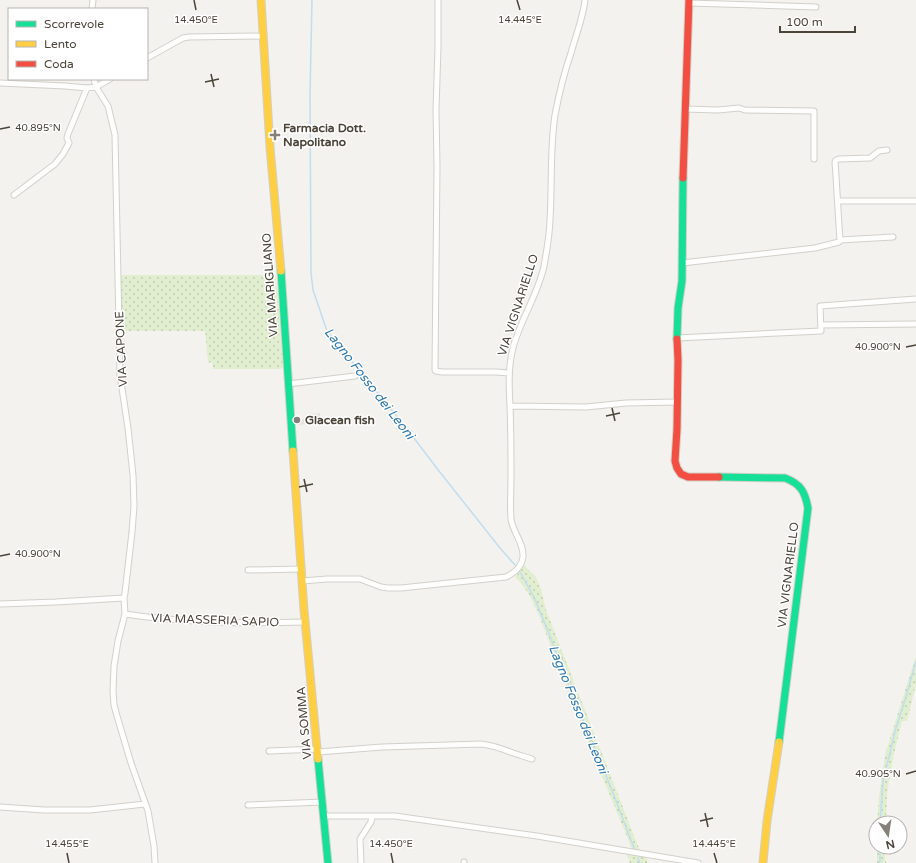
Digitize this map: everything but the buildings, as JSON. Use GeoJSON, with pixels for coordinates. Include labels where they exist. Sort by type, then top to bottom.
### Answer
{"type":"FeatureCollection","features":[{"type":"Feature","properties":{"kind":"street","name":"VIA MARIGLIANO"},"geometry":{"type":"LineString","coordinates":[[261,0],[270,147],[280,257],[302,581]]}},
{"type":"Feature","properties":{"kind":"street"},"geometry":{"type":"LineString","coordinates":[[438,0],[435,370],[442,372],[510,373]]}},
{"type":"Feature","properties":{"kind":"street","name":"VIA VIGNARIELLO"},"geometry":{"type":"LineString","coordinates":[[302,581],[360,579],[381,587],[410,587],[506,577],[516,571],[520,566],[523,556],[522,550],[513,529],[511,517],[512,475],[509,390],[511,354],[543,268],[549,233],[551,153],[555,115],[565,71],[580,26],[585,0]]}},
{"type":"Feature","properties":{"kind":"street"},"geometry":{"type":"LineString","coordinates":[[689,2],[816,7]]}},
{"type":"Feature","properties":{"kind":"street","name":"VIA VIGNARIELLO"},"geometry":{"type":"LineString","coordinates":[[689,2],[682,203],[682,281],[678,308],[675,461],[681,474],[688,477],[785,478],[793,480],[804,492],[808,508],[762,863]]}},
{"type":"Feature","properties":{"kind":"street"},"geometry":{"type":"LineString","coordinates":[[148,57],[183,38],[264,36]]}},
{"type":"Feature","properties":{"kind":"street","name":"VIA CAPONE"},"geometry":{"type":"LineString","coordinates":[[94,80],[96,86],[108,106],[115,135],[120,375],[128,428],[133,475],[134,506],[131,547],[124,598],[125,614],[118,641],[114,666],[114,704],[148,811],[156,863]]}},
{"type":"Feature","properties":{"kind":"street"},"geometry":{"type":"LineString","coordinates":[[0,83],[88,88],[108,80]]}},
{"type":"Feature","properties":{"kind":"street"},"geometry":{"type":"LineString","coordinates":[[14,195],[55,164],[63,154],[69,143],[67,138],[68,134],[88,88]]}},
{"type":"Feature","properties":{"kind":"street"},"geometry":{"type":"LineString","coordinates":[[685,109],[718,110],[739,108],[746,110],[814,111],[814,159]]}},
{"type":"Feature","properties":{"kind":"street"},"geometry":{"type":"LineString","coordinates":[[840,240],[836,160],[870,158],[879,151],[887,150]]}},
{"type":"Feature","properties":{"kind":"street"},"geometry":{"type":"LineString","coordinates":[[838,201],[916,201]]}},
{"type":"Feature","properties":{"kind":"street"},"geometry":{"type":"LineString","coordinates":[[682,262],[815,248],[840,242],[840,240],[893,237]]}},
{"type":"Feature","properties":{"kind":"street"},"geometry":{"type":"LineString","coordinates":[[678,338],[821,331],[820,306],[916,299]]}},
{"type":"Feature","properties":{"kind":"street"},"geometry":{"type":"LineString","coordinates":[[821,325],[916,324]]}},
{"type":"Feature","properties":{"kind":"street"},"geometry":{"type":"LineString","coordinates":[[288,384],[355,376]]}},
{"type":"Feature","properties":{"kind":"street"},"geometry":{"type":"LineString","coordinates":[[510,406],[579,407],[626,403],[677,402]]}},
{"type":"Feature","properties":{"kind":"street"},"geometry":{"type":"LineString","coordinates":[[248,570],[302,569]]}},
{"type":"Feature","properties":{"kind":"street","name":"VIA SOMMA"},"geometry":{"type":"LineString","coordinates":[[302,581],[328,863]]}},
{"type":"Feature","properties":{"kind":"street"},"geometry":{"type":"LineString","coordinates":[[0,604],[124,598]]}},
{"type":"Feature","properties":{"kind":"street","name":"VIA MASSERIA SAPIO"},"geometry":{"type":"LineString","coordinates":[[125,614],[150,618],[228,623],[306,622]]}},
{"type":"Feature","properties":{"kind":"street"},"geometry":{"type":"LineString","coordinates":[[269,751],[486,744],[532,759]]}},
{"type":"Feature","properties":{"kind":"street"},"geometry":{"type":"LineString","coordinates":[[248,805],[323,802]]}},
{"type":"Feature","properties":{"kind":"street"},"geometry":{"type":"LineString","coordinates":[[0,807],[44,810],[90,810],[145,804]]}},
{"type":"Feature","properties":{"kind":"street"},"geometry":{"type":"LineString","coordinates":[[324,816],[395,816],[537,836],[698,863]]}},
{"type":"Feature","properties":{"kind":"street"},"geometry":{"type":"LineString","coordinates":[[361,863],[360,839],[372,816]]}},
{"type":"Feature","properties":{"kind":"green space"},"geometry":{"type":"Polygon","coordinates":[[[119,275],[276,275],[283,368],[213,369],[212,362],[208,363],[205,331],[121,331],[119,275]]]}},
{"type":"Feature","properties":{"kind":"green space"},"geometry":{"type":"Polygon","coordinates":[[[524,565],[536,577],[541,589],[546,610],[640,851],[632,849],[585,735],[538,613],[526,589],[515,577],[524,565]]]}},
{"type":"Feature","properties":{"kind":"green space"},"geometry":{"type":"Polygon","coordinates":[[[916,655],[916,684],[907,721],[902,721],[893,758],[887,794],[886,815],[878,815],[885,755],[916,655]]]}},
{"type":"Feature","properties":{"kind":"green space"},"geometry":{"type":"Polygon","coordinates":[[[626,854],[646,857],[648,863],[630,863],[626,854]]]}},
{"type":"Feature","properties":{"kind":"green space"},"geometry":{"type":"Polygon","coordinates":[[[877,855],[885,855],[886,863],[877,863],[877,855]]]}},
{"type":"Feature","properties":{"kind":"shaded area"},"geometry":{"type":"Polygon","coordinates":[[[320,413],[320,423],[296,425],[295,420],[310,418],[310,414],[320,413]]]}},
{"type":"Feature","properties":{"kind":"waterway","name":"Lagno Fosso dei Leoni"},"geometry":{"type":"LineString","coordinates":[[312,0],[310,95],[311,273],[313,290],[327,331],[515,565]]}},
{"type":"Feature","properties":{"kind":"waterway","name":"Lagno Fosso dei Leoni"},"geometry":{"type":"LineString","coordinates":[[520,572],[534,597],[634,848]]}},
{"type":"Feature","properties":{"kind":"waterway"},"geometry":{"type":"LineString","coordinates":[[881,815],[883,781],[896,728],[916,661]]}},
{"type":"Feature","properties":{"kind":"waterway"},"geometry":{"type":"LineString","coordinates":[[880,855],[880,863]]}},
{"type":"Feature","properties":{"kind":"waterway","name":"Lagno Fosso dei Leoni"},"geometry":{"type":"LineString","coordinates":[[638,858],[640,863]]}},
{"type":"Feature","properties":{"kind":"traffic: fast"},"geometry":{"type":"LineString","coordinates":[[677,339],[678,308],[682,281],[683,178]]}},
{"type":"Feature","properties":{"kind":"traffic: fast"},"geometry":{"type":"LineString","coordinates":[[281,271],[293,451]]}},
{"type":"Feature","properties":{"kind":"traffic: fast"},"geometry":{"type":"LineString","coordinates":[[719,477],[785,478],[799,486],[804,493],[807,502],[808,508],[779,742]]}},
{"type":"Feature","properties":{"kind":"traffic: fast"},"geometry":{"type":"LineString","coordinates":[[318,759],[328,863]]}},
{"type":"Feature","properties":{"kind":"traffic: slow"},"geometry":{"type":"LineString","coordinates":[[261,0],[270,147],[281,271]]}},
{"type":"Feature","properties":{"kind":"traffic: slow"},"geometry":{"type":"LineString","coordinates":[[293,451],[304,610],[318,759]]}},
{"type":"Feature","properties":{"kind":"traffic: slow"},"geometry":{"type":"LineString","coordinates":[[763,863],[767,821],[779,742]]}},
{"type":"Feature","properties":{"kind":"traffic: jam"},"geometry":{"type":"LineString","coordinates":[[683,178],[689,0]]}},
{"type":"Feature","properties":{"kind":"traffic: jam"},"geometry":{"type":"LineString","coordinates":[[677,339],[677,429],[675,461],[677,468],[681,474],[688,477],[719,477]]}},
{"type":"Feature","properties":{"kind":"place","name":"Farmacia Dott. Napolitano"},"geometry":{"type":"Point","coordinates":[275,135]}},
{"type":"Feature","properties":{"kind":"place","name":"Glacean fish"},"geometry":{"type":"Point","coordinates":[297,420]}}]}
